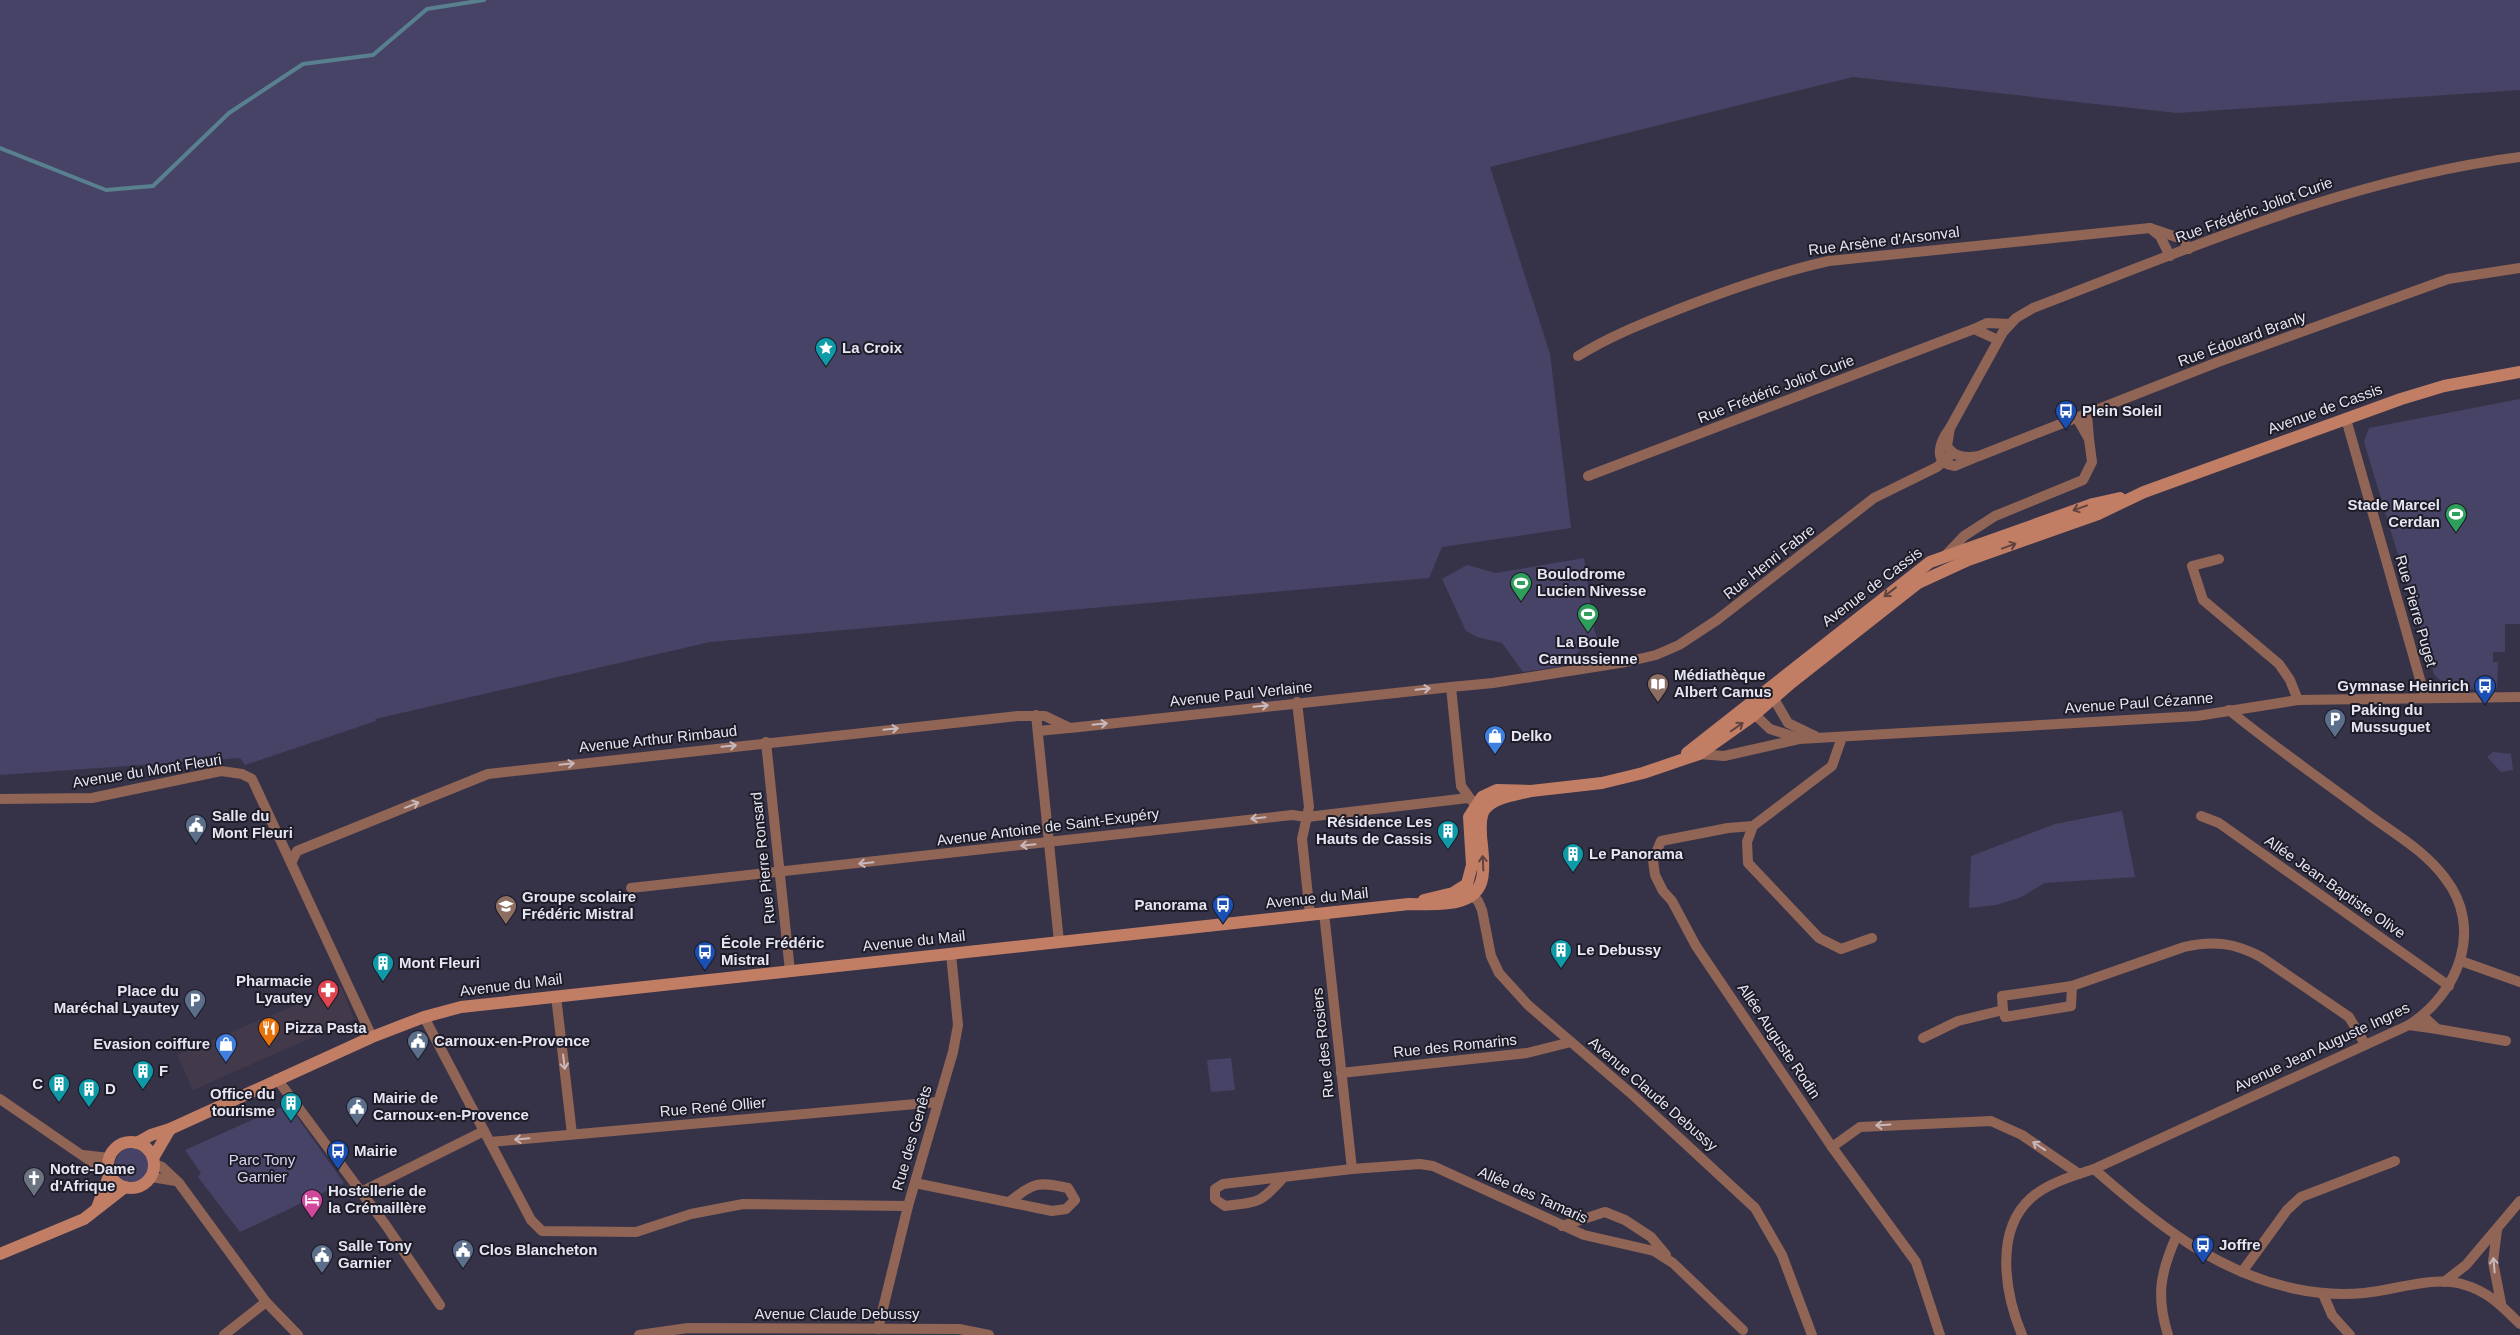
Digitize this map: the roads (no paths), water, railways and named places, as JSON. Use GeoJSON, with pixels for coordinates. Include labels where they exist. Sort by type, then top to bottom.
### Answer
{"type":"FeatureCollection","features":[{"type":"Feature","properties":{"kind":"main road","name":"Avenue de Cassis"},"geometry":{"type":"LineString","coordinates":[[1771,693],[1918,583],[1968,560],[2098,514],[2144,492],[2346,419],[2444,386],[2520,372]]}},
{"type":"Feature","properties":{"kind":"main road","name":"Avenue de Cassis"},"geometry":{"type":"LineString","coordinates":[[1476,804],[1482,796],[1497,790],[1531,791],[1611,780],[1643,774],[1699,754],[1919,569],[1945,556],[2093,504],[2144,492]]}},
{"type":"Feature","properties":{"kind":"main road","name":"Avenue de Cassis"},"geometry":{"type":"LineString","coordinates":[[1680,760],[1750,711]]}},
{"type":"Feature","properties":{"kind":"main road"},"geometry":{"type":"LineString","coordinates":[[1468,892],[1479,886],[1483,871],[1480,821],[1476,804]]}},
{"type":"Feature","properties":{"kind":"main road","name":"Avenue du Mail"},"geometry":{"type":"LineString","coordinates":[[137,1143],[151,1134],[170,1129],[372,1037],[424,1017],[461,1007],[1409,904],[1458,903],[1468,892]]}},
{"type":"Feature","properties":{"kind":"main road"},"geometry":{"type":"LineString","coordinates":[[109,1166],[116,1182],[126,1187],[140,1186],[151,1177],[153,1161],[170,1129]]}},
{"type":"Feature","properties":{"kind":"main road"},"geometry":{"type":"LineString","coordinates":[[96,1208],[109,1166],[118,1146],[137,1143],[149,1151],[153,1161]]}},
{"type":"Feature","properties":{"kind":"main road"},"geometry":{"type":"LineString","coordinates":[[0,1254],[84,1218],[126,1187]]}},
{"type":"Feature","properties":{"kind":"street","name":"Rue Frédéric Joliot Curie"},"geometry":{"type":"LineString","coordinates":[[1998,340],[2016,318],[2034,308],[2323,200],[2432,174],[2520,157]]}},
{"type":"Feature","properties":{"kind":"street","name":"Rue Arsène d'Arsonval"},"geometry":{"type":"LineString","coordinates":[[1578,356],[1608,337],[1716,295],[1792,269],[1829,261],[2150,228],[2182,239],[2189,249]]}},
{"type":"Feature","properties":{"kind":"street"},"geometry":{"type":"LineString","coordinates":[[2150,228],[2160,236],[2170,256]]}},
{"type":"Feature","properties":{"kind":"street","name":"Rue Édouard Branly"},"geometry":{"type":"LineString","coordinates":[[1944,462],[1955,466],[2218,362],[2448,279],[2520,268]]}},
{"type":"Feature","properties":{"kind":"street","name":"Rue Frédéric Joliot Curie"},"geometry":{"type":"LineString","coordinates":[[1588,476],[1974,329],[1987,322],[1996,321],[2010,324]]}},
{"type":"Feature","properties":{"kind":"street"},"geometry":{"type":"LineString","coordinates":[[1944,462],[1939,455],[1940,446],[1998,340],[1974,329]]}},
{"type":"Feature","properties":{"kind":"street"},"geometry":{"type":"LineString","coordinates":[[1945,556],[1964,536],[1995,516],[2083,480],[2092,462],[2089,439],[2082,416]]}},
{"type":"Feature","properties":{"kind":"street","name":"Rue Pierre Puget"},"geometry":{"type":"LineString","coordinates":[[2346,419],[2425,696]]}},
{"type":"Feature","properties":{"kind":"street"},"geometry":{"type":"LineString","coordinates":[[1950,428],[1948,446],[1953,453]]}},
{"type":"Feature","properties":{"kind":"street","name":"Rue Édouard Branly"},"geometry":{"type":"LineString","coordinates":[[1953,453],[1964,457],[1979,456]]}},
{"type":"Feature","properties":{"kind":"street","name":"Rue Henri Fabre"},"geometry":{"type":"LineString","coordinates":[[1604,666],[1656,655],[1694,637],[1874,498],[1944,462],[1953,453]]}},
{"type":"Feature","properties":{"kind":"street"},"geometry":{"type":"LineString","coordinates":[[1968,560],[1976,552],[1978,544],[1976,534],[1980,526]]}},
{"type":"Feature","properties":{"kind":"street"},"geometry":{"type":"LineString","coordinates":[[2219,559],[2192,566],[2203,600],[2279,664],[2290,680],[2298,700]]}},
{"type":"Feature","properties":{"kind":"street","name":"Avenue Paul Verlaine"},"geometry":{"type":"LineString","coordinates":[[1036,715],[1070,728],[1297,702],[1493,683],[1604,666]]}},
{"type":"Feature","properties":{"kind":"street"},"geometry":{"type":"LineString","coordinates":[[1451,687],[1461,786],[1476,804]]}},
{"type":"Feature","properties":{"kind":"street","name":"Avenue Paul Cézanne"},"geometry":{"type":"LineString","coordinates":[[1771,693],[1788,723],[1820,738]]}},
{"type":"Feature","properties":{"kind":"street","name":"Avenue Paul Cézanne"},"geometry":{"type":"LineString","coordinates":[[1699,754],[1724,756],[1799,738],[2191,716],[2298,700],[2425,696],[2520,697]]}},
{"type":"Feature","properties":{"kind":"street"},"geometry":{"type":"LineString","coordinates":[[1297,702],[1309,807],[1302,839],[1310,915]]}},
{"type":"Feature","properties":{"kind":"street","name":"Avenue Jean Auguste Ingres"},"geometry":{"type":"LineString","coordinates":[[2022,1335],[2010,1295],[2006,1265],[2008,1239],[2013,1224],[2021,1209],[2032,1197],[2048,1187],[2094,1169],[2409,1024],[2423,1016],[2434,1006],[2449,986],[2461,962],[2463,942],[2461,913],[2455,895],[2432,862],[2281,752],[2228,710]]}},
{"type":"Feature","properties":{"kind":"street","name":"Avenue Paul Cézanne"},"geometry":{"type":"LineString","coordinates":[[1750,711],[1770,729],[1799,738]]}},
{"type":"Feature","properties":{"kind":"street"},"geometry":{"type":"LineString","coordinates":[[1036,715],[1059,942]]}},
{"type":"Feature","properties":{"kind":"street","name":"Avenue Arthur Rimbaud"},"geometry":{"type":"LineString","coordinates":[[297,852],[488,774],[766,742],[1036,715]]}},
{"type":"Feature","properties":{"kind":"street"},"geometry":{"type":"LineString","coordinates":[[1038,731],[1070,728]]}},
{"type":"Feature","properties":{"kind":"street"},"geometry":{"type":"LineString","coordinates":[[1842,737],[1832,766],[1753,826],[1747,842],[1748,862],[1819,938],[1840,949],[1872,938]]}},
{"type":"Feature","properties":{"kind":"street","name":"Rue Pierre Ronsard"},"geometry":{"type":"LineString","coordinates":[[766,742],[790,971]]}},
{"type":"Feature","properties":{"kind":"street","name":"Avenue du Mont Fleuri"},"geometry":{"type":"LineString","coordinates":[[0,799],[92,798],[201,774],[231,772],[252,779],[372,1037]]}},
{"type":"Feature","properties":{"kind":"street","name":"Avenue Antoine de Saint-Exupéry"},"geometry":{"type":"LineString","coordinates":[[631,888],[1292,815],[1307,818],[1476,804]]}},
{"type":"Feature","properties":{"kind":"street","name":"Allée Jean-Baptiste Olive"},"geometry":{"type":"LineString","coordinates":[[2201,816],[2218,823],[2449,986]]}},
{"type":"Feature","properties":{"kind":"street"},"geometry":{"type":"LineString","coordinates":[[1307,818],[1318,826]]}},
{"type":"Feature","properties":{"kind":"street","name":"Allée Auguste Rodin"},"geometry":{"type":"LineString","coordinates":[[1753,826],[1728,828],[1661,840],[1653,860],[1655,875],[1696,946],[1832,1147],[1916,1262],[1940,1335]]}},
{"type":"Feature","properties":{"kind":"street"},"geometry":{"type":"LineString","coordinates":[[285,849],[297,852],[291,862]]}},
{"type":"Feature","properties":{"kind":"street","name":"Avenue Claude Debussy"},"geometry":{"type":"LineString","coordinates":[[1468,892],[1478,901],[1482,910],[1491,956],[1499,974],[1528,1005],[1699,1154],[1755,1208],[1782,1255],[1812,1335]]}},
{"type":"Feature","properties":{"kind":"street","name":"Rue des Rosiers"},"geometry":{"type":"LineString","coordinates":[[1324,913],[1352,1169]]}},
{"type":"Feature","properties":{"kind":"street"},"geometry":{"type":"LineString","coordinates":[[2072,986],[2071,1006],[2005,1018],[2002,996],[2072,986],[2184,947],[2211,943],[2233,944],[2261,957],[2349,1017],[2365,1044]]}},
{"type":"Feature","properties":{"kind":"street","name":"Rue des Genêts"},"geometry":{"type":"LineString","coordinates":[[878,1329],[908,1206],[953,1052],[958,1025],[951,954]]}},
{"type":"Feature","properties":{"kind":"street"},"geometry":{"type":"LineString","coordinates":[[2461,962],[2520,982]]}},
{"type":"Feature","properties":{"kind":"street"},"geometry":{"type":"LineString","coordinates":[[556,996],[572,1134]]}},
{"type":"Feature","properties":{"kind":"street"},"geometry":{"type":"LineString","coordinates":[[1923,1038],[1958,1021],[2004,1010]]}},
{"type":"Feature","properties":{"kind":"street"},"geometry":{"type":"LineString","coordinates":[[2423,1016],[2437,1029]]}},
{"type":"Feature","properties":{"kind":"street"},"geometry":{"type":"LineString","coordinates":[[424,1017],[536,1227],[548,1232],[636,1232],[691,1214],[743,1204],[908,1206]]}},
{"type":"Feature","properties":{"kind":"street"},"geometry":{"type":"LineString","coordinates":[[2409,1024],[2506,1041]]}},
{"type":"Feature","properties":{"kind":"street","name":"Rue des Romarins"},"geometry":{"type":"LineString","coordinates":[[1341,1073],[1527,1053],[1570,1042]]}},
{"type":"Feature","properties":{"kind":"street"},"geometry":{"type":"LineString","coordinates":[[277,1079],[361,1192],[440,1305]]}},
{"type":"Feature","properties":{"kind":"street"},"geometry":{"type":"LineString","coordinates":[[0,1099],[82,1155],[109,1166]]}},
{"type":"Feature","properties":{"kind":"street","name":"Rue René Ollier"},"geometry":{"type":"LineString","coordinates":[[490,1142],[938,1102]]}},
{"type":"Feature","properties":{"kind":"street"},"geometry":{"type":"LineString","coordinates":[[1832,1147],[1860,1127],[1991,1121],[2022,1135],[2079,1174]]}},
{"type":"Feature","properties":{"kind":"street"},"geometry":{"type":"LineString","coordinates":[[361,1192],[484,1130]]}},
{"type":"Feature","properties":{"kind":"street"},"geometry":{"type":"LineString","coordinates":[[153,1161],[180,1183],[266,1302],[298,1335]]}},
{"type":"Feature","properties":{"kind":"street"},"geometry":{"type":"LineString","coordinates":[[2242,1272],[2287,1210],[2301,1197],[2395,1161]]}},
{"type":"Feature","properties":{"kind":"street","name":"Allée des Tamaris"},"geometry":{"type":"LineString","coordinates":[[1283,1178],[1266,1198],[1260,1201],[1225,1206],[1215,1199],[1215,1189],[1218,1185],[1352,1169],[1420,1164],[1433,1166],[1584,1235],[1654,1251],[1674,1263],[1743,1330]]}},
{"type":"Feature","properties":{"kind":"street"},"geometry":{"type":"LineString","coordinates":[[2094,1169],[2151,1219],[2176,1237],[2205,1255],[2242,1272],[2294,1288],[2323,1294],[2363,1293],[2444,1282],[2464,1284],[2483,1292],[2501,1303],[2520,1324]]}},
{"type":"Feature","properties":{"kind":"street"},"geometry":{"type":"LineString","coordinates":[[151,1177],[168,1178],[180,1183]]}},
{"type":"Feature","properties":{"kind":"street"},"geometry":{"type":"LineString","coordinates":[[915,1183],[1009,1202],[1061,1211],[1072,1206],[1075,1200],[1068,1188],[1040,1183],[1028,1188],[1009,1202]]}},
{"type":"Feature","properties":{"kind":"street"},"geometry":{"type":"LineString","coordinates":[[2444,1282],[2466,1265],[2520,1201]]}},
{"type":"Feature","properties":{"kind":"street"},"geometry":{"type":"LineString","coordinates":[[1562,1226],[1605,1212],[1625,1220],[1651,1237],[1674,1263]]}},
{"type":"Feature","properties":{"kind":"street"},"geometry":{"type":"LineString","coordinates":[[2497,1228],[2494,1244],[2494,1262],[2501,1303]]}},
{"type":"Feature","properties":{"kind":"street"},"geometry":{"type":"LineString","coordinates":[[2168,1335],[2161,1311],[2160,1284],[2166,1259],[2176,1237]]}},
{"type":"Feature","properties":{"kind":"street"},"geometry":{"type":"LineString","coordinates":[[2323,1294],[2332,1315],[2350,1335]]}},
{"type":"Feature","properties":{"kind":"street"},"geometry":{"type":"LineString","coordinates":[[224,1335],[266,1302]]}},
{"type":"Feature","properties":{"kind":"street","name":"Avenue Claude Debussy"},"geometry":{"type":"LineString","coordinates":[[640,1335],[682,1332],[959,1329],[989,1335]]}},
{"type":"Feature","properties":{"kind":"waterway"},"geometry":{"type":"LineString","coordinates":[[0,148],[106,190],[153,186],[229,113],[303,64],[373,55],[427,9],[484,0]]}},
{"type":"Feature","properties":{"kind":"place","name":"La Croix"},"geometry":{"type":"Point","coordinates":[826,367]}},
{"type":"Feature","properties":{"kind":"place","name":"Plein Soleil"},"geometry":{"type":"Point","coordinates":[2066,430]}},
{"type":"Feature","properties":{"kind":"place","name":"Stade Marcel Cerdan"},"geometry":{"type":"Point","coordinates":[2456,533]}},
{"type":"Feature","properties":{"kind":"place","name":"Boulodrome Lucien Nivesse"},"geometry":{"type":"Point","coordinates":[1521,602]}},
{"type":"Feature","properties":{"kind":"place","name":"La Boule Carnussienne"},"geometry":{"type":"Point","coordinates":[1588,633]}},
{"type":"Feature","properties":{"kind":"place","name":"Médiathèque Albert Camus"},"geometry":{"type":"Point","coordinates":[1658,703]}},
{"type":"Feature","properties":{"kind":"place","name":"Gymnase Heinrich"},"geometry":{"type":"Point","coordinates":[2485,705]}},
{"type":"Feature","properties":{"kind":"place","name":"Paking du Mussuguet"},"geometry":{"type":"Point","coordinates":[2335,738]}},
{"type":"Feature","properties":{"kind":"place","name":"Delko"},"geometry":{"type":"Point","coordinates":[1495,755]}},
{"type":"Feature","properties":{"kind":"place","name":"Salle du Mont Fleuri"},"geometry":{"type":"Point","coordinates":[196,844]}},
{"type":"Feature","properties":{"kind":"place","name":"Résidence Les Hauts de Cassis"},"geometry":{"type":"Point","coordinates":[1448,850]}},
{"type":"Feature","properties":{"kind":"place","name":"Le Panorama"},"geometry":{"type":"Point","coordinates":[1573,873]}},
{"type":"Feature","properties":{"kind":"place","name":"Panorama"},"geometry":{"type":"Point","coordinates":[1223,924]}},
{"type":"Feature","properties":{"kind":"place","name":"Groupe scolaire Frédéric Mistral"},"geometry":{"type":"Point","coordinates":[506,925]}},
{"type":"Feature","properties":{"kind":"place","name":"Le Debussy"},"geometry":{"type":"Point","coordinates":[1561,969]}},
{"type":"Feature","properties":{"kind":"place","name":"École Frédéric Mistral"},"geometry":{"type":"Point","coordinates":[705,971]}},
{"type":"Feature","properties":{"kind":"place","name":"Mont Fleuri"},"geometry":{"type":"Point","coordinates":[383,982]}},
{"type":"Feature","properties":{"kind":"place","name":"Pharmacie Lyautey"},"geometry":{"type":"Point","coordinates":[328,1009]}},
{"type":"Feature","properties":{"kind":"place","name":"Place du Maréchal Lyautey"},"geometry":{"type":"Point","coordinates":[195,1019]}},
{"type":"Feature","properties":{"kind":"place","name":"Pizza Pasta"},"geometry":{"type":"Point","coordinates":[269,1047]}},
{"type":"Feature","properties":{"kind":"place","name":"Carnoux-en-Provence"},"geometry":{"type":"Point","coordinates":[418,1060]}},
{"type":"Feature","properties":{"kind":"place","name":"Evasion coiffure"},"geometry":{"type":"Point","coordinates":[226,1063]}},
{"type":"Feature","properties":{"kind":"place","name":"F"},"geometry":{"type":"Point","coordinates":[143,1090]}},
{"type":"Feature","properties":{"kind":"place","name":"C"},"geometry":{"type":"Point","coordinates":[59,1103]}},
{"type":"Feature","properties":{"kind":"place","name":"D"},"geometry":{"type":"Point","coordinates":[89,1108]}},
{"type":"Feature","properties":{"kind":"place","name":"Office du tourisme"},"geometry":{"type":"Point","coordinates":[291,1122]}},
{"type":"Feature","properties":{"kind":"place","name":"Mairie de Carnoux-en-Provence"},"geometry":{"type":"Point","coordinates":[357,1126]}},
{"type":"Feature","properties":{"kind":"place","name":"Mairie"},"geometry":{"type":"Point","coordinates":[338,1170]}},
{"type":"Feature","properties":{"kind":"place","name":"Notre-Dame d'Afrique"},"geometry":{"type":"Point","coordinates":[34,1197]}},
{"type":"Feature","properties":{"kind":"place","name":"Hostellerie de la Crémaillère"},"geometry":{"type":"Point","coordinates":[312,1219]}},
{"type":"Feature","properties":{"kind":"place","name":"Joffre"},"geometry":{"type":"Point","coordinates":[2203,1264]}},
{"type":"Feature","properties":{"kind":"place","name":"Clos Blancheton"},"geometry":{"type":"Point","coordinates":[463,1269]}},
{"type":"Feature","properties":{"kind":"place","name":"Salle Tony Garnier"},"geometry":{"type":"Point","coordinates":[322,1274]}},
{"type":"Feature","properties":{"kind":"park label","name":"Parc Tony Garnier"},"geometry":{"type":"Point","coordinates":[262,1168]}}]}
